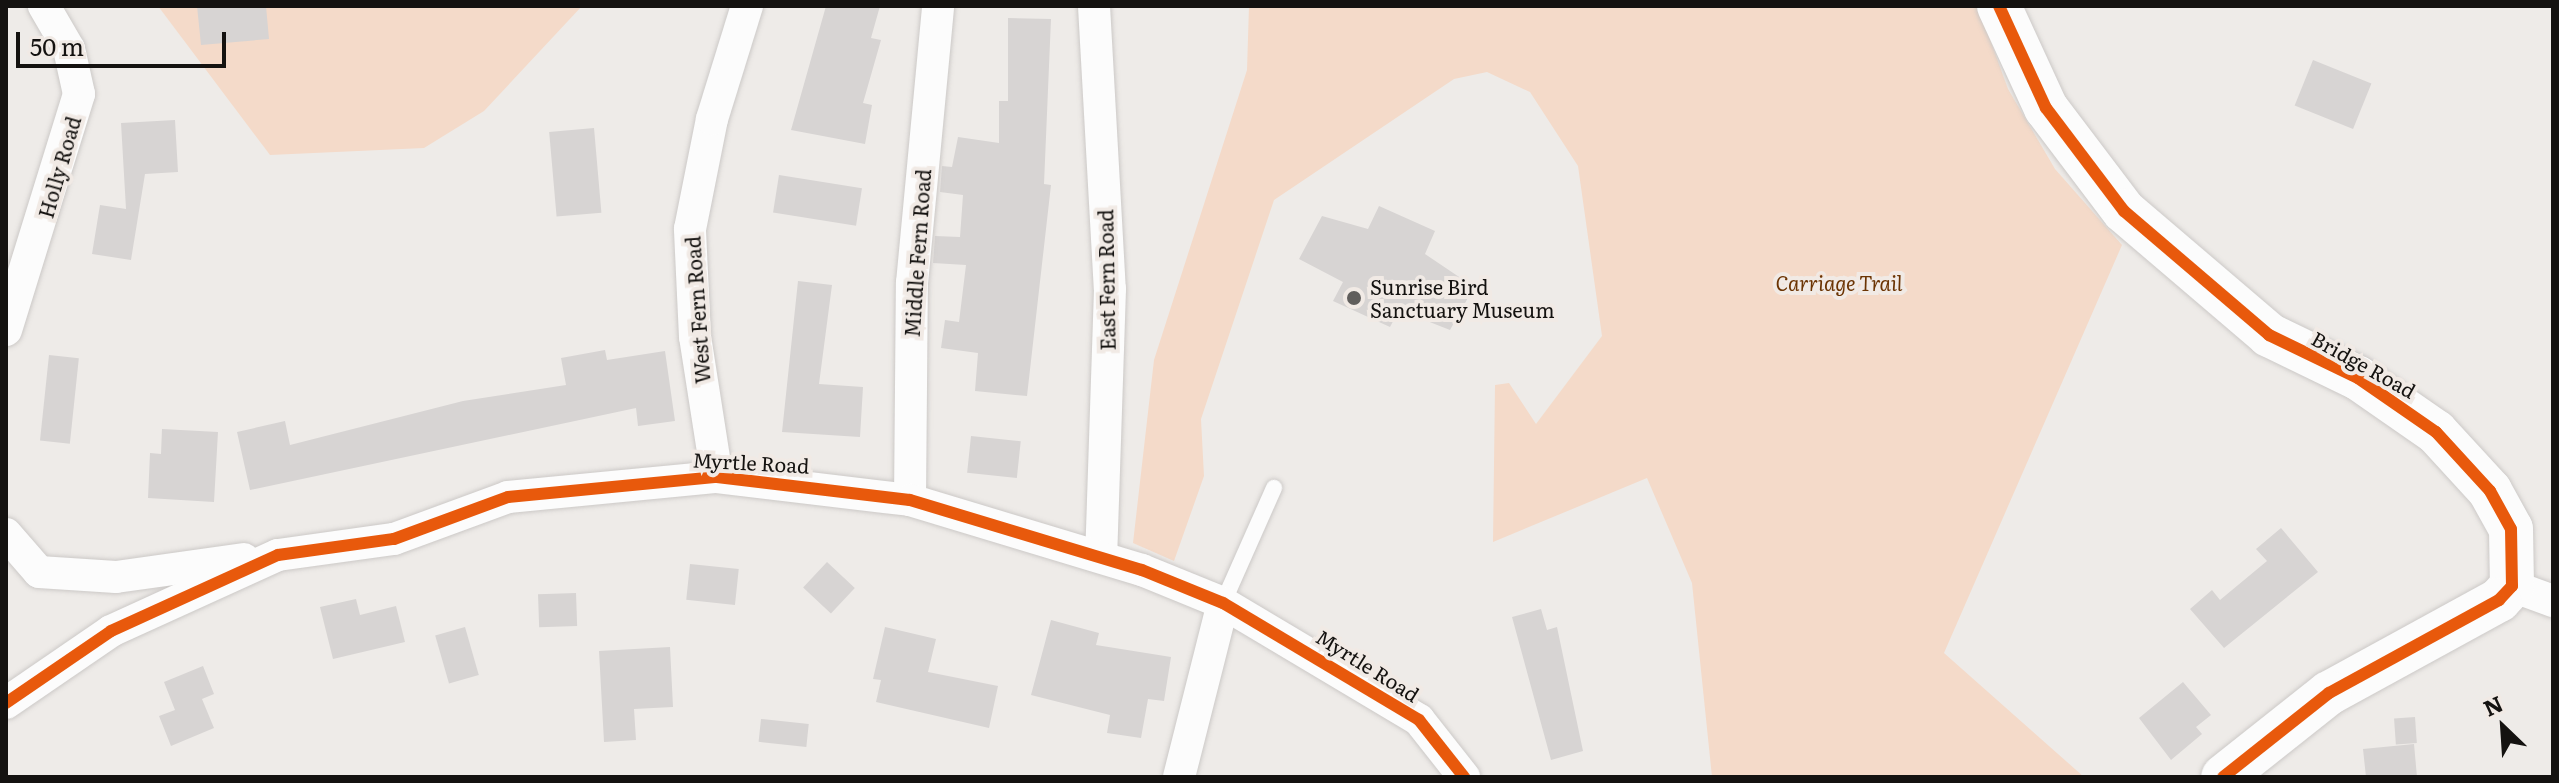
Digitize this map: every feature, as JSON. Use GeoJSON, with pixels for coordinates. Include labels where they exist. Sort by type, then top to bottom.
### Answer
{"type":"FeatureCollection","features":[{"type":"Feature","properties":{"kind":"street","name":"Holly Road"},"geometry":{"type":"LineString","coordinates":[[6,330],[68,151],[79,94],[69,49],[44,6]]}},
{"type":"Feature","properties":{"kind":"street","name":"West Fern Road"},"geometry":{"type":"LineString","coordinates":[[717,477],[695,337],[690,229],[712,119],[747,6]]}},
{"type":"Feature","properties":{"kind":"street","name":"Middle Fern Road"},"geometry":{"type":"LineString","coordinates":[[910,500],[912,283],[938,6]]}},
{"type":"Feature","properties":{"kind":"street","name":"East Fern Road"},"geometry":{"type":"LineString","coordinates":[[1094,6],[1110,289],[1101,554]]}},
{"type":"Feature","properties":{"kind":"street","name":"Bridge Road"},"geometry":{"type":"LineString","coordinates":[[1999,6],[2046,108],[2124,211],[2269,335],[2403,406],[2466,464],[2511,529],[2512,586]]}},
{"type":"Feature","properties":{"kind":"street","name":"Myrtle Road"},"geometry":{"type":"LineString","coordinates":[[6,703],[111,631],[278,555],[394,539],[508,497],[717,477],[910,500],[1101,554],[1223,603],[1419,720],[1464,777]]}},
{"type":"Feature","properties":{"kind":"street"},"geometry":{"type":"LineString","coordinates":[[6,534],[39,572],[116,577],[278,555]]}},
{"type":"Feature","properties":{"kind":"street"},"geometry":{"type":"LineString","coordinates":[[2223,777],[2329,693],[2452,631],[2512,586],[2553,601]]}},
{"type":"Feature","properties":{"kind":"street"},"geometry":{"type":"LineString","coordinates":[[1179,777],[1223,603]]}},
{"type":"Feature","properties":{"kind":"lane"},"geometry":{"type":"LineString","coordinates":[[1223,603],[1274,488]]}},
{"type":"Feature","properties":{"kind":"green space"},"geometry":{"type":"Polygon","coordinates":[[[158,6],[582,6],[484,111],[424,148],[270,155],[158,6]]]}},
{"type":"Feature","properties":{"kind":"green space","name":"Carriage Trail"},"geometry":{"type":"Polygon","coordinates":[[[1249,6],[1978,6],[2008,89],[2055,169],[2122,245],[1944,653],[2084,777],[1712,777],[1692,583],[1647,478],[1493,542],[1495,385],[1509,383],[1536,424],[1602,336],[1578,166],[1530,92],[1487,72],[1454,79],[1274,200],[1201,419],[1204,476],[1174,561],[1133,543],[1154,360],[1247,70],[1249,6]]]}},
{"type":"Feature","properties":{"kind":"building"},"geometry":{"type":"Polygon","coordinates":[[[197,6],[266,6],[269,39],[201,45],[197,6]]]}},
{"type":"Feature","properties":{"kind":"building"},"geometry":{"type":"Polygon","coordinates":[[[826,6],[880,6],[871,38],[881,40],[863,103],[872,105],[865,144],[791,130],[826,6]]]}},
{"type":"Feature","properties":{"kind":"building"},"geometry":{"type":"Polygon","coordinates":[[[1008,18],[1051,19],[1044,184],[1051,185],[1027,396],[975,391],[978,353],[941,348],[945,320],[959,322],[966,265],[933,263],[935,236],[960,237],[963,195],[940,192],[942,166],[952,167],[958,137],[999,143],[999,101],[1008,101],[1008,18]]]}},
{"type":"Feature","properties":{"kind":"building"},"geometry":{"type":"Polygon","coordinates":[[[2313,60],[2371,84],[2353,129],[2295,105],[2313,60]]]}},
{"type":"Feature","properties":{"kind":"building"},"geometry":{"type":"Polygon","coordinates":[[[175,120],[178,172],[145,174],[131,260],[92,254],[100,205],[126,209],[121,123],[175,120]]]}},
{"type":"Feature","properties":{"kind":"building"},"geometry":{"type":"Polygon","coordinates":[[[594,128],[601,213],[557,217],[549,132],[594,128]]]}},
{"type":"Feature","properties":{"kind":"building"},"geometry":{"type":"Polygon","coordinates":[[[779,175],[862,188],[856,226],[773,213],[779,175]]]}},
{"type":"Feature","properties":{"kind":"building"},"geometry":{"type":"Polygon","coordinates":[[[1379,206],[1435,231],[1425,254],[1474,287],[1450,330],[1399,310],[1390,327],[1333,301],[1343,282],[1299,259],[1322,216],[1368,229],[1379,206]]]}},
{"type":"Feature","properties":{"kind":"building"},"geometry":{"type":"Polygon","coordinates":[[[798,281],[832,285],[819,384],[863,387],[860,437],[782,432],[798,281]]]}},
{"type":"Feature","properties":{"kind":"building"},"geometry":{"type":"Polygon","coordinates":[[[605,350],[607,360],[665,351],[675,421],[638,426],[636,408],[250,490],[237,432],[285,421],[290,445],[463,401],[566,385],[561,358],[605,350]]]}},
{"type":"Feature","properties":{"kind":"building"},"geometry":{"type":"Polygon","coordinates":[[[49,355],[79,358],[70,444],[40,441],[49,355]]]}},
{"type":"Feature","properties":{"kind":"building"},"geometry":{"type":"Polygon","coordinates":[[[162,429],[218,432],[214,502],[148,498],[150,453],[161,454],[162,429]]]}},
{"type":"Feature","properties":{"kind":"building"},"geometry":{"type":"Polygon","coordinates":[[[971,436],[1021,441],[1017,478],[967,473],[971,436]]]}},
{"type":"Feature","properties":{"kind":"building"},"geometry":{"type":"Polygon","coordinates":[[[2281,528],[2318,572],[2224,648],[2190,609],[2212,590],[2220,600],[2267,561],[2256,549],[2281,528]]]}},
{"type":"Feature","properties":{"kind":"building"},"geometry":{"type":"Polygon","coordinates":[[[827,562],[855,588],[831,614],[803,588],[827,562]]]}},
{"type":"Feature","properties":{"kind":"building"},"geometry":{"type":"Polygon","coordinates":[[[690,564],[739,569],[735,605],[686,600],[690,564]]]}},
{"type":"Feature","properties":{"kind":"building"},"geometry":{"type":"Polygon","coordinates":[[[576,593],[577,626],[539,627],[538,594],[576,593]]]}},
{"type":"Feature","properties":{"kind":"building"},"geometry":{"type":"Polygon","coordinates":[[[356,599],[360,615],[396,606],[405,642],[333,659],[320,607],[356,599]]]}},
{"type":"Feature","properties":{"kind":"building"},"geometry":{"type":"Polygon","coordinates":[[[1541,609],[1547,630],[1557,627],[1583,751],[1551,760],[1512,617],[1541,609]]]}},
{"type":"Feature","properties":{"kind":"building"},"geometry":{"type":"Polygon","coordinates":[[[1051,620],[1099,633],[1096,645],[1171,657],[1164,701],[1148,699],[1141,738],[1107,733],[1110,715],[1031,695],[1051,620]]]}},
{"type":"Feature","properties":{"kind":"building"},"geometry":{"type":"Polygon","coordinates":[[[465,627],[479,675],[449,684],[435,636],[465,627]]]}},
{"type":"Feature","properties":{"kind":"building"},"geometry":{"type":"Polygon","coordinates":[[[885,627],[936,639],[928,672],[998,686],[989,728],[876,702],[881,680],[873,679],[885,627]]]}},
{"type":"Feature","properties":{"kind":"building"},"geometry":{"type":"Polygon","coordinates":[[[670,647],[673,707],[634,709],[636,740],[604,742],[599,651],[670,647]]]}},
{"type":"Feature","properties":{"kind":"building"},"geometry":{"type":"Polygon","coordinates":[[[203,666],[214,694],[202,699],[214,728],[171,746],[159,716],[175,710],[164,682],[203,666]]]}},
{"type":"Feature","properties":{"kind":"building"},"geometry":{"type":"Polygon","coordinates":[[[2183,682],[2211,715],[2196,727],[2202,734],[2171,760],[2139,718],[2183,682]]]}},
{"type":"Feature","properties":{"kind":"building"},"geometry":{"type":"Polygon","coordinates":[[[2415,717],[2417,743],[2396,744],[2394,718],[2415,717]]]}},
{"type":"Feature","properties":{"kind":"building"},"geometry":{"type":"Polygon","coordinates":[[[761,719],[809,724],[806,747],[759,742],[761,719]]]}},
{"type":"Feature","properties":{"kind":"building"},"geometry":{"type":"Polygon","coordinates":[[[2414,744],[2417,777],[2366,777],[2363,749],[2414,744]]]}},
{"type":"Feature","properties":{"kind":"cycle path"},"geometry":{"type":"LineString","coordinates":[[1999,6],[2046,108],[2124,211],[2269,335],[2358,378],[2436,432],[2490,491],[2511,529],[2512,586],[2499,600],[2329,693],[2223,777]]}},
{"type":"Feature","properties":{"kind":"cycle path"},"geometry":{"type":"LineString","coordinates":[[6,703],[111,631],[278,555],[394,539],[508,497],[717,477],[910,500],[1142,570],[1223,603],[1419,720],[1464,777]]}},
{"type":"Feature","properties":{"kind":"place","name":"Sunrise Bird Sanctuary Museum"},"geometry":{"type":"Point","coordinates":[1354,298]}}]}
